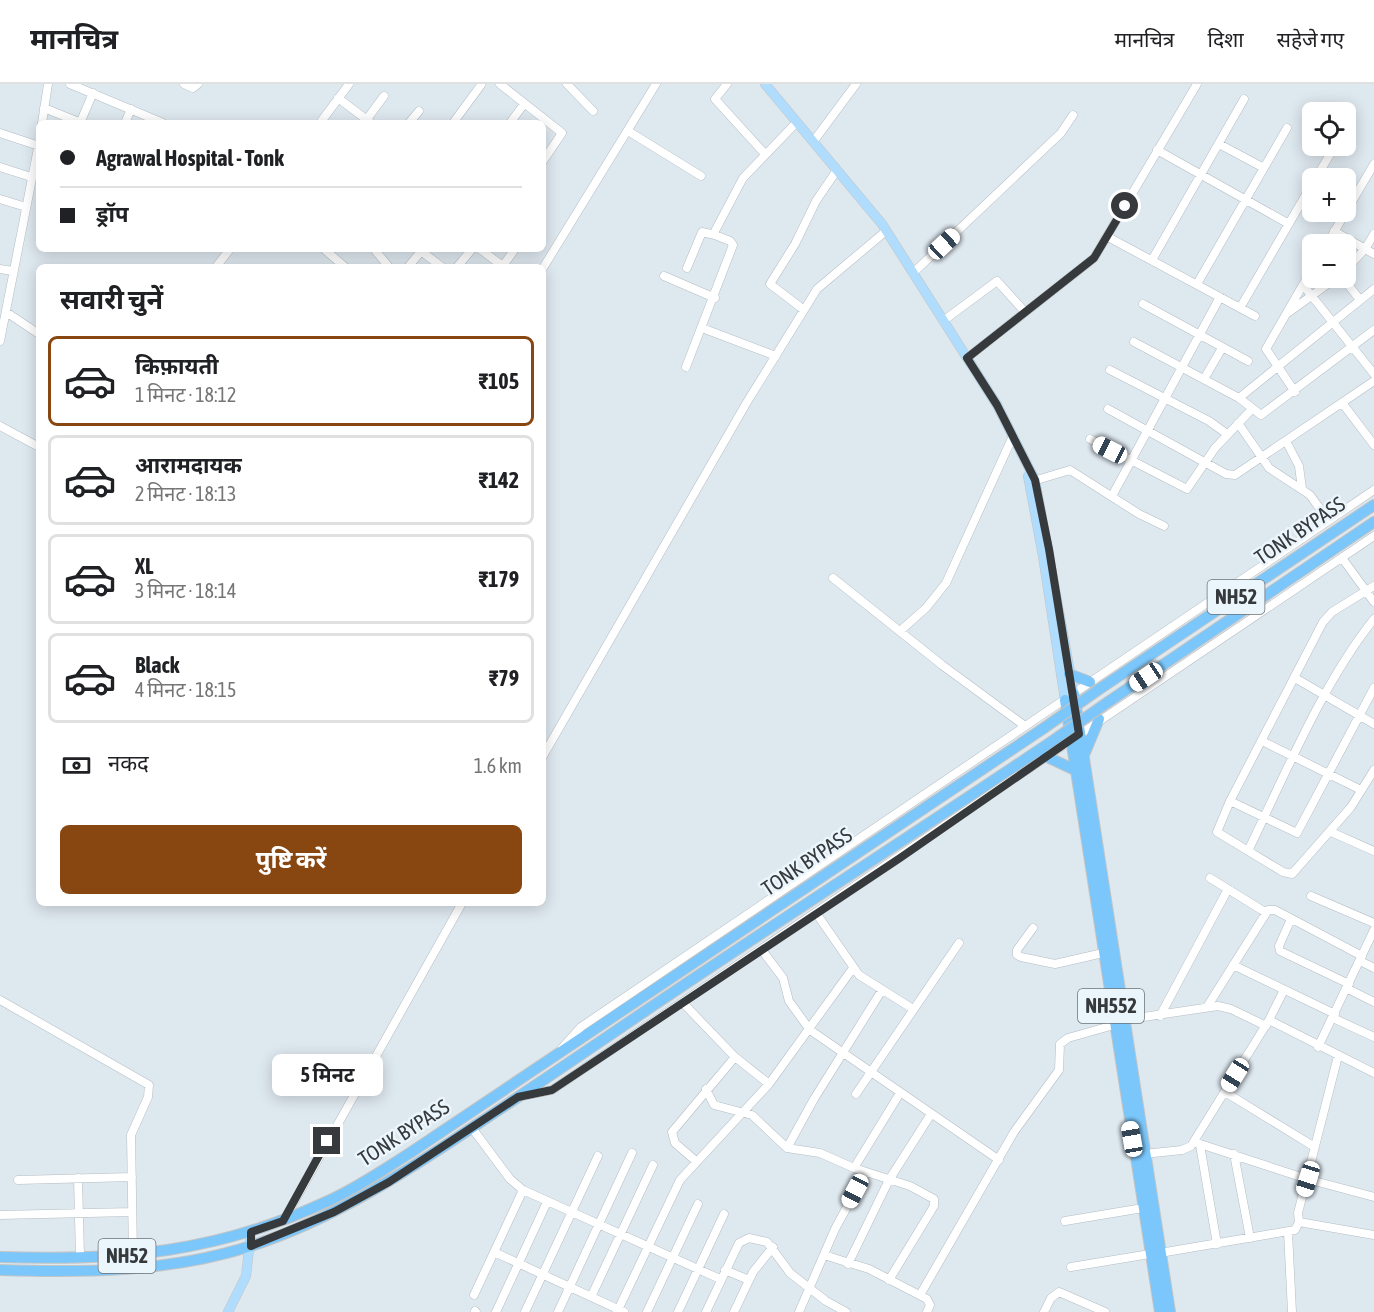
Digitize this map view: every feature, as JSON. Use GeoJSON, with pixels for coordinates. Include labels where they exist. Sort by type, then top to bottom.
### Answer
{"type":"FeatureCollection","features":[{"type":"Feature","properties":{"kind":"highway","name":"TONK BYPASS"},"geometry":{"type":"LineString","coordinates":[[251,1232],[283,1221],[359,1185],[1044,728],[1094,686],[1374,505]]}},
{"type":"Feature","properties":{"kind":"highway","name":"NH52"},"geometry":{"type":"LineString","coordinates":[[0,1270],[66,1271],[161,1266],[251,1246],[334,1212],[389,1182],[472,1128],[1374,522]]}},
{"type":"Feature","properties":{"kind":"highway"},"geometry":{"type":"LineString","coordinates":[[1069,674],[1094,686]]}},
{"type":"Feature","properties":{"kind":"highway","name":"NH552"},"geometry":{"type":"LineString","coordinates":[[1069,697],[1075,736],[1075,770],[1102,953],[1144,1154],[1160,1312]]}},
{"type":"Feature","properties":{"kind":"highway"},"geometry":{"type":"LineString","coordinates":[[1083,758],[1099,719]]}},
{"type":"Feature","properties":{"kind":"highway","name":"NH552"},"geometry":{"type":"LineString","coordinates":[[1075,736],[1083,758],[1143,1208],[1170,1312]]}},
{"type":"Feature","properties":{"kind":"highway"},"geometry":{"type":"LineString","coordinates":[[1045,756],[1075,770]]}},
{"type":"Feature","properties":{"kind":"highway","name":"NH52"},"geometry":{"type":"LineString","coordinates":[[0,1257],[133,1255],[190,1248],[251,1232]]}},
{"type":"Feature","properties":{"kind":"main road"},"geometry":{"type":"LineString","coordinates":[[765,84],[886,231],[967,358],[1013,436],[1032,481],[1049,549],[1069,674],[1069,697]]}},
{"type":"Feature","properties":{"kind":"main road"},"geometry":{"type":"LineString","coordinates":[[1032,481],[1043,556],[1069,697]]}},
{"type":"Feature","properties":{"kind":"main road"},"geometry":{"type":"LineString","coordinates":[[228,1312],[246,1276],[251,1232]]}},
{"type":"Feature","properties":{"kind":"street"},"geometry":{"type":"LineString","coordinates":[[42,120],[48,84]]}},
{"type":"Feature","properties":{"kind":"street"},"geometry":{"type":"LineString","coordinates":[[70,84],[156,120]]}},
{"type":"Feature","properties":{"kind":"street"},"geometry":{"type":"LineString","coordinates":[[184,84],[193,88],[198,84]]}},
{"type":"Feature","properties":{"kind":"street"},"geometry":{"type":"LineString","coordinates":[[322,120],[349,84]]}},
{"type":"Feature","properties":{"kind":"street"},"geometry":{"type":"LineString","coordinates":[[500,84],[545,120]]}},
{"type":"Feature","properties":{"kind":"street"},"geometry":{"type":"LineString","coordinates":[[567,84],[593,111]]}},
{"type":"Feature","properties":{"kind":"street"},"geometry":{"type":"LineString","coordinates":[[546,264],[656,84]]}},
{"type":"Feature","properties":{"kind":"street"},"geometry":{"type":"LineString","coordinates":[[727,84],[715,99],[765,154]]}},
{"type":"Feature","properties":{"kind":"street"},"geometry":{"type":"LineString","coordinates":[[813,142],[856,84]]}},
{"type":"Feature","properties":{"kind":"street"},"geometry":{"type":"LineString","coordinates":[[967,358],[1094,258],[1197,84]]}},
{"type":"Feature","properties":{"kind":"street"},"geometry":{"type":"LineString","coordinates":[[455,120],[481,85]]}},
{"type":"Feature","properties":{"kind":"street"},"geometry":{"type":"LineString","coordinates":[[81,120],[93,93]]}},
{"type":"Feature","properties":{"kind":"street"},"geometry":{"type":"LineString","coordinates":[[368,120],[384,96]]}},
{"type":"Feature","properties":{"kind":"street"},"geometry":{"type":"LineString","coordinates":[[338,98],[365,120]]}},
{"type":"Feature","properties":{"kind":"street"},"geometry":{"type":"LineString","coordinates":[[1152,260],[1244,99]]}},
{"type":"Feature","properties":{"kind":"street"},"geometry":{"type":"LineString","coordinates":[[512,120],[524,104]]}},
{"type":"Feature","properties":{"kind":"street"},"geometry":{"type":"LineString","coordinates":[[44,108],[73,120]]}},
{"type":"Feature","properties":{"kind":"street"},"geometry":{"type":"LineString","coordinates":[[126,120],[131,109]]}},
{"type":"Feature","properties":{"kind":"street"},"geometry":{"type":"LineString","coordinates":[[412,120],[419,111]]}},
{"type":"Feature","properties":{"kind":"street"},"geometry":{"type":"LineString","coordinates":[[913,273],[1060,133],[1073,116]]}},
{"type":"Feature","properties":{"kind":"street"},"geometry":{"type":"LineString","coordinates":[[546,121],[562,133],[546,157]]}},
{"type":"Feature","properties":{"kind":"street"},"geometry":{"type":"LineString","coordinates":[[715,235],[739,185],[765,154],[797,122]]}},
{"type":"Feature","properties":{"kind":"street"},"geometry":{"type":"LineString","coordinates":[[1197,285],[1287,128]]}},
{"type":"Feature","properties":{"kind":"street"},"geometry":{"type":"LineString","coordinates":[[628,132],[701,177]]}},
{"type":"Feature","properties":{"kind":"street"},"geometry":{"type":"LineString","coordinates":[[0,134],[36,143]]}},
{"type":"Feature","properties":{"kind":"street"},"geometry":{"type":"LineString","coordinates":[[1218,144],[1264,168]]}},
{"type":"Feature","properties":{"kind":"street"},"geometry":{"type":"LineString","coordinates":[[1157,150],[1289,224]]}},
{"type":"Feature","properties":{"kind":"street"},"geometry":{"type":"LineString","coordinates":[[0,341],[36,156]]}},
{"type":"Feature","properties":{"kind":"street"},"geometry":{"type":"LineString","coordinates":[[1322,168],[1329,156]]}},
{"type":"Feature","properties":{"kind":"street"},"geometry":{"type":"LineString","coordinates":[[1332,234],[1374,164]]}},
{"type":"Feature","properties":{"kind":"street"},"geometry":{"type":"LineString","coordinates":[[0,167],[31,177]]}},
{"type":"Feature","properties":{"kind":"street"},"geometry":{"type":"LineString","coordinates":[[804,310],[770,285],[795,244],[816,201],[837,170]]}},
{"type":"Feature","properties":{"kind":"street"},"geometry":{"type":"LineString","coordinates":[[0,198],[26,207]]}},
{"type":"Feature","properties":{"kind":"street"},"geometry":{"type":"LineString","coordinates":[[1240,308],[1302,201]]}},
{"type":"Feature","properties":{"kind":"street"},"geometry":{"type":"LineString","coordinates":[[546,751],[817,289],[886,231]]}},
{"type":"Feature","properties":{"kind":"street"},"geometry":{"type":"LineString","coordinates":[[1334,231],[1374,254]]}},
{"type":"Feature","properties":{"kind":"street"},"geometry":{"type":"LineString","coordinates":[[686,367],[715,298],[733,245],[730,241],[702,232],[687,268]]}},
{"type":"Feature","properties":{"kind":"street"},"geometry":{"type":"LineString","coordinates":[[1356,258],[1374,234]]}},
{"type":"Feature","properties":{"kind":"street"},"geometry":{"type":"LineString","coordinates":[[1108,237],[1255,316]]}},
{"type":"Feature","properties":{"kind":"street"},"geometry":{"type":"LineString","coordinates":[[546,250],[552,255]]}},
{"type":"Feature","properties":{"kind":"street"},"geometry":{"type":"LineString","coordinates":[[218,264],[228,252]]}},
{"type":"Feature","properties":{"kind":"street"},"geometry":{"type":"LineString","coordinates":[[327,252],[341,264]]}},
{"type":"Feature","properties":{"kind":"street"},"geometry":{"type":"LineString","coordinates":[[376,252],[386,264]]}},
{"type":"Feature","properties":{"kind":"street"},"geometry":{"type":"LineString","coordinates":[[410,264],[420,252]]}},
{"type":"Feature","properties":{"kind":"street"},"geometry":{"type":"LineString","coordinates":[[424,252],[438,264]]}},
{"type":"Feature","properties":{"kind":"street"},"geometry":{"type":"LineString","coordinates":[[460,264],[470,252]]}},
{"type":"Feature","properties":{"kind":"street"},"geometry":{"type":"LineString","coordinates":[[484,252],[499,264]]}},
{"type":"Feature","properties":{"kind":"street"},"geometry":{"type":"LineString","coordinates":[[0,269],[12,271]]}},
{"type":"Feature","properties":{"kind":"street"},"geometry":{"type":"LineString","coordinates":[[664,276],[715,298]]}},
{"type":"Feature","properties":{"kind":"street"},"geometry":{"type":"LineString","coordinates":[[943,321],[997,281],[1025,312]]}},
{"type":"Feature","properties":{"kind":"street"},"geometry":{"type":"LineString","coordinates":[[1295,392],[1268,353],[1267,345],[1302,287]]}},
{"type":"Feature","properties":{"kind":"street"},"geometry":{"type":"LineString","coordinates":[[1306,288],[1354,346],[1374,374]]}},
{"type":"Feature","properties":{"kind":"street"},"geometry":{"type":"LineString","coordinates":[[1287,313],[1324,288]]}},
{"type":"Feature","properties":{"kind":"street"},"geometry":{"type":"LineString","coordinates":[[1351,288],[1360,300]]}},
{"type":"Feature","properties":{"kind":"street"},"geometry":{"type":"LineString","coordinates":[[1239,398],[1374,289]]}},
{"type":"Feature","properties":{"kind":"street"},"geometry":{"type":"LineString","coordinates":[[1112,496],[1180,366],[1220,297]]}},
{"type":"Feature","properties":{"kind":"street"},"geometry":{"type":"LineString","coordinates":[[1143,304],[1248,361]]}},
{"type":"Feature","properties":{"kind":"street"},"geometry":{"type":"LineString","coordinates":[[6,312],[36,332]]}},
{"type":"Feature","properties":{"kind":"street"},"geometry":{"type":"LineString","coordinates":[[702,328],[776,356]]}},
{"type":"Feature","properties":{"kind":"street"},"geometry":{"type":"LineString","coordinates":[[1134,342],[1239,398],[1261,415],[1295,392],[1374,330]]}},
{"type":"Feature","properties":{"kind":"street"},"geometry":{"type":"LineString","coordinates":[[1204,379],[1222,348]]}},
{"type":"Feature","properties":{"kind":"street"},"geometry":{"type":"LineString","coordinates":[[1110,370],[1209,421],[1227,434]]}},
{"type":"Feature","properties":{"kind":"street"},"geometry":{"type":"LineString","coordinates":[[1108,409],[1226,474],[1235,474],[1343,404],[1374,381]]}},
{"type":"Feature","properties":{"kind":"street"},"geometry":{"type":"LineString","coordinates":[[1343,404],[1374,445]]}},
{"type":"Feature","properties":{"kind":"street"},"geometry":{"type":"LineString","coordinates":[[1090,440],[1187,489],[1205,461],[1252,409]]}},
{"type":"Feature","properties":{"kind":"street"},"geometry":{"type":"LineString","coordinates":[[1238,423],[1261,458],[1277,476],[1302,489],[1317,503],[1328,520]]}},
{"type":"Feature","properties":{"kind":"street"},"geometry":{"type":"LineString","coordinates":[[0,426],[36,445]]}},
{"type":"Feature","properties":{"kind":"street"},"geometry":{"type":"LineString","coordinates":[[900,631],[926,608],[946,583],[1013,436]]}},
{"type":"Feature","properties":{"kind":"street"},"geometry":{"type":"LineString","coordinates":[[1286,441],[1299,466],[1302,489]]}},
{"type":"Feature","properties":{"kind":"street"},"geometry":{"type":"LineString","coordinates":[[1032,481],[1070,470],[1164,526]]}},
{"type":"Feature","properties":{"kind":"street"},"geometry":{"type":"LineString","coordinates":[[557,1054],[581,1028],[1025,726],[1069,697],[1094,686],[1328,520],[1374,490]]}},
{"type":"Feature","properties":{"kind":"street"},"geometry":{"type":"LineString","coordinates":[[518,1097],[552,1090],[1099,719],[1374,536]]}},
{"type":"Feature","properties":{"kind":"street"},"geometry":{"type":"LineString","coordinates":[[1342,558],[1370,588],[1374,602]]}},
{"type":"Feature","properties":{"kind":"street"},"geometry":{"type":"LineString","coordinates":[[833,578],[1025,726]]}},
{"type":"Feature","properties":{"kind":"street"},"geometry":{"type":"LineString","coordinates":[[1370,588],[1327,616],[1230,801],[1217,832],[1283,872],[1292,874],[1330,832],[1374,770]]}},
{"type":"Feature","properties":{"kind":"street"},"geometry":{"type":"LineString","coordinates":[[1248,851],[1326,695],[1351,649],[1374,619]]}},
{"type":"Feature","properties":{"kind":"street"},"geometry":{"type":"LineString","coordinates":[[1295,678],[1374,724]]}},
{"type":"Feature","properties":{"kind":"street"},"geometry":{"type":"LineString","coordinates":[[1230,801],[1297,833],[1374,688]]}},
{"type":"Feature","properties":{"kind":"street"},"geometry":{"type":"LineString","coordinates":[[1262,741],[1361,790]]}},
{"type":"Feature","properties":{"kind":"street"},"geometry":{"type":"LineString","coordinates":[[1330,832],[1374,851]]}},
{"type":"Feature","properties":{"kind":"street"},"geometry":{"type":"LineString","coordinates":[[1210,878],[1265,912]]}},
{"type":"Feature","properties":{"kind":"street"},"geometry":{"type":"LineString","coordinates":[[1160,1016],[1228,889]]}},
{"type":"Feature","properties":{"kind":"street"},"geometry":{"type":"LineString","coordinates":[[1311,896],[1374,923]]}},
{"type":"Feature","properties":{"kind":"street"},"geometry":{"type":"LineString","coordinates":[[283,1221],[460,906]]}},
{"type":"Feature","properties":{"kind":"street"},"geometry":{"type":"LineString","coordinates":[[1207,1007],[1265,912],[1271,909],[1361,958],[1374,968]]}},
{"type":"Feature","properties":{"kind":"street"},"geometry":{"type":"LineString","coordinates":[[816,913],[853,968],[866,981],[913,1009]]}},
{"type":"Feature","properties":{"kind":"street"},"geometry":{"type":"LineString","coordinates":[[1291,919],[1279,946],[1280,951],[1374,1002]]}},
{"type":"Feature","properties":{"kind":"street"},"geometry":{"type":"LineString","coordinates":[[1033,928],[1016,952],[1020,957],[1055,964],[1102,953]]}},
{"type":"Feature","properties":{"kind":"street"},"geometry":{"type":"LineString","coordinates":[[1318,1047],[1374,930]]}},
{"type":"Feature","properties":{"kind":"street"},"geometry":{"type":"LineString","coordinates":[[856,1094],[959,943]]}},
{"type":"Feature","properties":{"kind":"street"},"geometry":{"type":"LineString","coordinates":[[761,949],[783,978],[789,1001],[810,1030],[999,1160]]}},
{"type":"Feature","properties":{"kind":"street"},"geometry":{"type":"LineString","coordinates":[[1233,965],[1374,1037]]}},
{"type":"Feature","properties":{"kind":"street"},"geometry":{"type":"LineString","coordinates":[[494,1252],[620,1311],[674,1190],[697,1161],[769,1084],[853,968]]}},
{"type":"Feature","properties":{"kind":"street"},"geometry":{"type":"LineString","coordinates":[[787,1148],[882,990]]}},
{"type":"Feature","properties":{"kind":"street"},"geometry":{"type":"LineString","coordinates":[[1144,1154],[1182,1150],[1197,1143],[1225,1092],[1268,1023],[1284,990]]}},
{"type":"Feature","properties":{"kind":"street"},"geometry":{"type":"LineString","coordinates":[[0,1000],[149,1085],[148,1097],[131,1135],[133,1255]]}},
{"type":"Feature","properties":{"kind":"street"},"geometry":{"type":"LineString","coordinates":[[683,1003],[735,1057],[769,1084]]}},
{"type":"Feature","properties":{"kind":"street"},"geometry":{"type":"LineString","coordinates":[[920,1295],[1014,1132],[1059,1070],[1063,1041],[1118,1023],[1224,1006],[1268,1023],[1374,1073]]}},
{"type":"Feature","properties":{"kind":"street"},"geometry":{"type":"LineString","coordinates":[[1071,1267],[1296,1230],[1313,1146],[1338,1056]]}},
{"type":"Feature","properties":{"kind":"street"},"geometry":{"type":"LineString","coordinates":[[697,1161],[675,1143],[671,1136],[706,1089],[735,1057]]}},
{"type":"Feature","properties":{"kind":"street"},"geometry":{"type":"LineString","coordinates":[[706,1089],[714,1105],[722,1109],[752,1115],[787,1148],[820,1153],[854,1168],[910,1186],[929,1196],[935,1202],[889,1280]]}},
{"type":"Feature","properties":{"kind":"street"},"geometry":{"type":"LineString","coordinates":[[1225,1092],[1313,1146]]}},
{"type":"Feature","properties":{"kind":"street"},"geometry":{"type":"LineString","coordinates":[[854,1168],[900,1093]]}},
{"type":"Feature","properties":{"kind":"street"},"geometry":{"type":"LineString","coordinates":[[848,1264],[889,1180],[931,1114]]}},
{"type":"Feature","properties":{"kind":"street"},"geometry":{"type":"LineString","coordinates":[[472,1128],[510,1179],[523,1190],[598,1226],[720,1279]]}},
{"type":"Feature","properties":{"kind":"street"},"geometry":{"type":"LineString","coordinates":[[1197,1143],[1308,1179],[1374,1197]]}},
{"type":"Feature","properties":{"kind":"street"},"geometry":{"type":"LineString","coordinates":[[1197,1143],[1217,1244]]}},
{"type":"Feature","properties":{"kind":"street"},"geometry":{"type":"LineString","coordinates":[[558,1312],[632,1153]]}},
{"type":"Feature","properties":{"kind":"street"},"geometry":{"type":"LineString","coordinates":[[1234,1154],[1250,1238]]}},
{"type":"Feature","properties":{"kind":"street"},"geometry":{"type":"LineString","coordinates":[[525,1312],[598,1156]]}},
{"type":"Feature","properties":{"kind":"street"},"geometry":{"type":"LineString","coordinates":[[591,1297],[653,1164]]}},
{"type":"Feature","properties":{"kind":"street"},"geometry":{"type":"LineString","coordinates":[[799,1312],[824,1255],[866,1172]]}},
{"type":"Feature","properties":{"kind":"street"},"geometry":{"type":"LineString","coordinates":[[18,1180],[132,1177]]}},
{"type":"Feature","properties":{"kind":"street"},"geometry":{"type":"LineString","coordinates":[[78,1178],[80,1257]]}},
{"type":"Feature","properties":{"kind":"street"},"geometry":{"type":"LineString","coordinates":[[474,1295],[523,1190]]}},
{"type":"Feature","properties":{"kind":"street"},"geometry":{"type":"LineString","coordinates":[[496,1312],[547,1202]]}},
{"type":"Feature","properties":{"kind":"street"},"geometry":{"type":"LineString","coordinates":[[647,1312],[699,1204]]}},
{"type":"Feature","properties":{"kind":"street"},"geometry":{"type":"LineString","coordinates":[[1065,1221],[1143,1208]]}},
{"type":"Feature","properties":{"kind":"street"},"geometry":{"type":"LineString","coordinates":[[0,1215],[132,1212]]}},
{"type":"Feature","properties":{"kind":"street"},"geometry":{"type":"LineString","coordinates":[[678,1312],[724,1214]]}},
{"type":"Feature","properties":{"kind":"street"},"geometry":{"type":"LineString","coordinates":[[1299,1222],[1374,1236]]}},
{"type":"Feature","properties":{"kind":"street"},"geometry":{"type":"LineString","coordinates":[[1288,1232],[1292,1312]]}},
{"type":"Feature","properties":{"kind":"street"},"geometry":{"type":"LineString","coordinates":[[706,1312],[720,1279],[743,1239],[761,1239],[773,1247],[784,1267],[834,1307],[846,1312]]}},
{"type":"Feature","properties":{"kind":"street"},"geometry":{"type":"LineString","coordinates":[[734,1312],[749,1280],[773,1247]]}},
{"type":"Feature","properties":{"kind":"street"},"geometry":{"type":"LineString","coordinates":[[824,1255],[869,1269],[920,1295],[930,1301],[927,1312]]}},
{"type":"Feature","properties":{"kind":"street"},"geometry":{"type":"LineString","coordinates":[[726,1270],[749,1280]]}},
{"type":"Feature","properties":{"kind":"street"},"geometry":{"type":"LineString","coordinates":[[1044,1312],[1051,1298],[1059,1292],[1090,1309],[1105,1312]]}},
{"type":"Feature","properties":{"kind":"route"},"geometry":{"type":"LineString","coordinates":[[327,1141],[283,1221],[251,1232],[251,1246],[334,1212],[389,1182],[518,1097],[552,1090],[900,858],[1079,734],[1049,549],[1035,480],[997,405],[967,358],[1094,258],[1125,206]]}}]}
